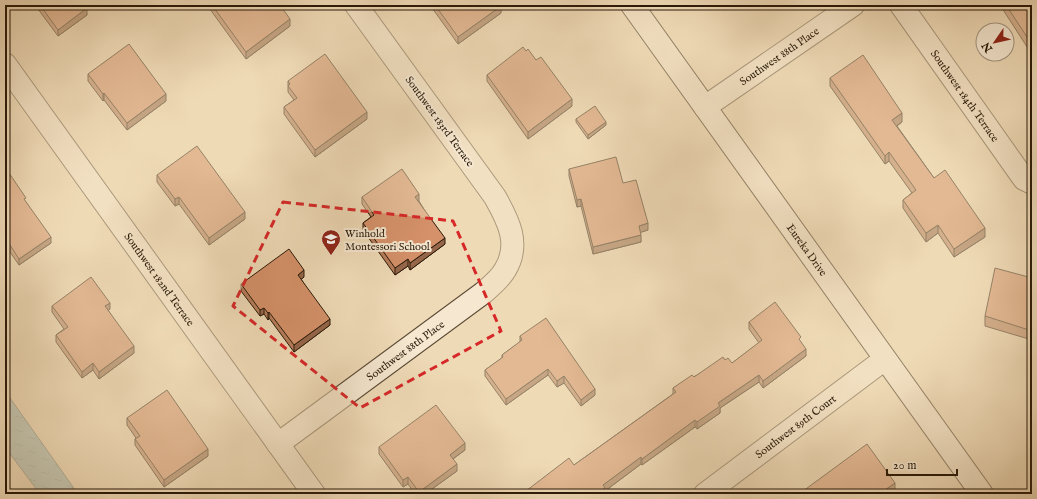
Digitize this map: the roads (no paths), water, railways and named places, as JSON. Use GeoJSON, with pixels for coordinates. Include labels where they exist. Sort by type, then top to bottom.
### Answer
{"type":"FeatureCollection","features":[{"type":"Feature","properties":{"kind":"street","name":"Southwest 183rd Terrace"},"geometry":{"type":"LineString","coordinates":[[356,5],[495,197],[511,230],[512,242]]}},
{"type":"Feature","properties":{"kind":"street","name":"Eureka Drive"},"geometry":{"type":"LineString","coordinates":[[632,5],[982,494]]}},
{"type":"Feature","properties":{"kind":"street","name":"Southwest 88th Place"},"geometry":{"type":"LineString","coordinates":[[705,107],[853,5]]}},
{"type":"Feature","properties":{"kind":"street","name":"Southwest 184th Terrace"},"geometry":{"type":"LineString","coordinates":[[901,5],[1024,179],[1032,183]]}},
{"type":"Feature","properties":{"kind":"street","name":"Southwest 182nd Terrace"},"geometry":{"type":"LineString","coordinates":[[5,64],[314,494]]}},
{"type":"Feature","properties":{"kind":"street","name":"Southwest 88th Place"},"geometry":{"type":"LineString","coordinates":[[278,444],[483,293],[505,270],[511,257],[512,242]]}},
{"type":"Feature","properties":{"kind":"street","name":"Southwest 89th Court"},"geometry":{"type":"LineString","coordinates":[[705,494],[885,359]]}},
{"type":"Feature","properties":{"kind":"water"},"geometry":{"type":"Polygon","coordinates":[[[5,391],[78,494],[40,494],[5,447],[5,391]]]}},
{"type":"Feature","properties":{"kind":"place","name":"Winhold Montessori School"},"geometry":{"type":"Point","coordinates":[331,256]}}]}
